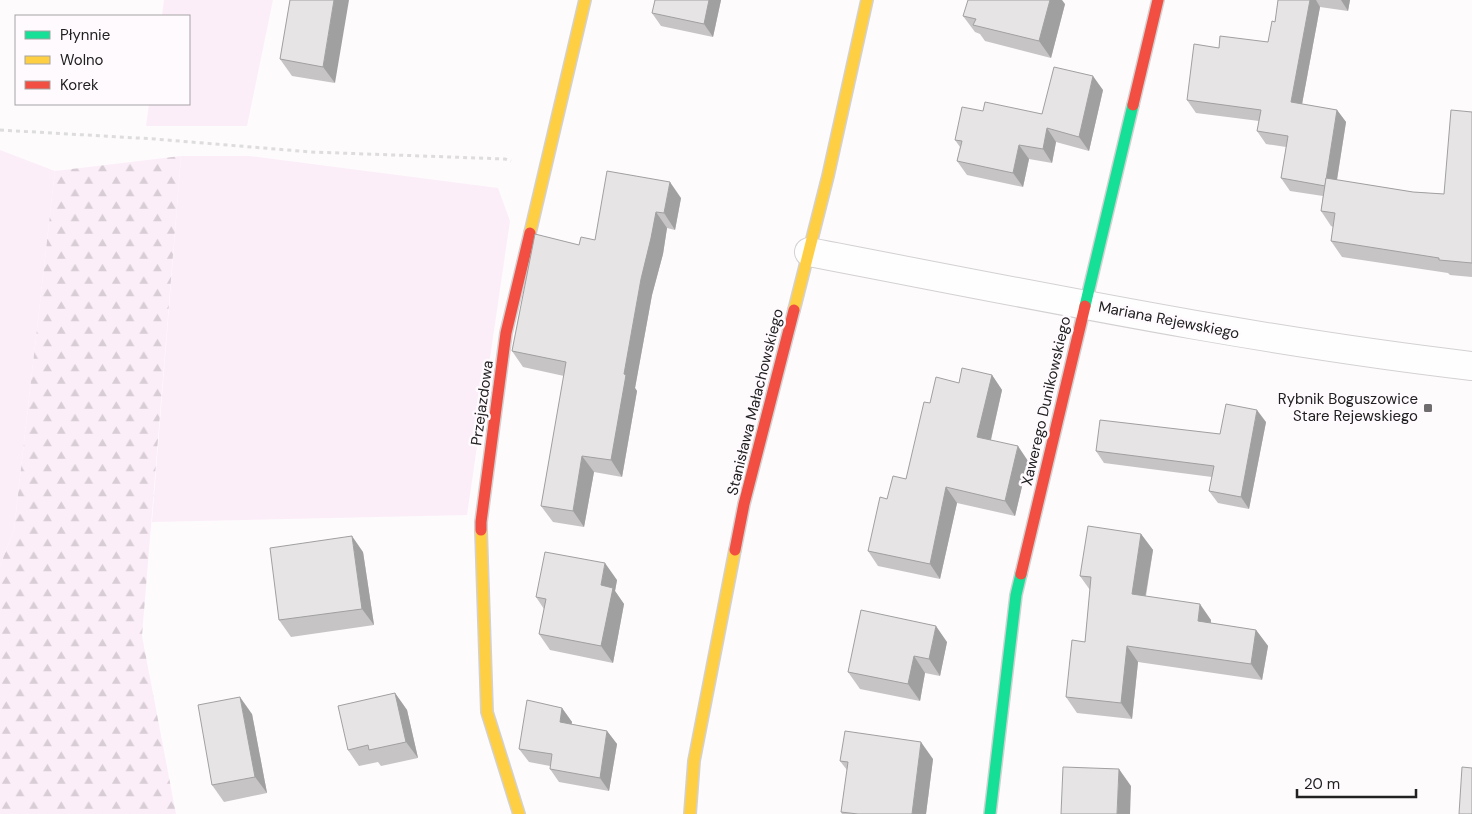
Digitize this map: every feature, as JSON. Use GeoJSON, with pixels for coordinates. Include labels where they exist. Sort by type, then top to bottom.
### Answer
{"type":"FeatureCollection","features":[{"type":"Feature","properties":{"kind":"street","name":"Przejazdowa"},"geometry":{"type":"LineString","coordinates":[[518,814],[487,712],[481,522],[506,333],[585,0]]}},
{"type":"Feature","properties":{"kind":"street","name":"Stanisława Małachowskiego"},"geometry":{"type":"LineString","coordinates":[[690,814],[694,761],[744,504],[828,176],[867,0]]}},
{"type":"Feature","properties":{"kind":"street","name":"Xawerego Dunikowskiego"},"geometry":{"type":"LineString","coordinates":[[990,814],[1016,594],[1158,0]]}},
{"type":"Feature","properties":{"kind":"street","name":"Mariana Rejewskiego"},"geometry":{"type":"LineString","coordinates":[[809,252],[1248,335],[1472,366]]}},
{"type":"Feature","properties":{"kind":"path"},"geometry":{"type":"LineString","coordinates":[[0,130],[155,139],[310,152],[505,159],[545,170]]}},
{"type":"Feature","properties":{"kind":"green space"},"geometry":{"type":"Polygon","coordinates":[[[164,0],[273,0],[247,126],[146,126],[149,105],[190,105],[190,15],[162,15],[164,0]]]}},
{"type":"Feature","properties":{"kind":"green space"},"geometry":{"type":"Polygon","coordinates":[[[0,150],[55,171],[14,530],[0,566],[0,150]]]}},
{"type":"Feature","properties":{"kind":"green space"},"geometry":{"type":"Polygon","coordinates":[[[181,156],[250,156],[498,188],[510,221],[467,515],[152,522],[181,156]]]}},
{"type":"Feature","properties":{"kind":"green space"},"geometry":{"type":"Polygon","coordinates":[[[181,156],[142,636],[176,814],[0,814],[0,566],[14,530],[55,171],[181,156]]]}},
{"type":"Feature","properties":{"kind":"building"},"geometry":{"type":"Polygon","coordinates":[[[290,0],[334,0],[323,67],[280,59],[290,0]]]}},
{"type":"Feature","properties":{"kind":"building"},"geometry":{"type":"Polygon","coordinates":[[[655,0],[709,0],[704,24],[652,13],[655,0]]]}},
{"type":"Feature","properties":{"kind":"building"},"geometry":{"type":"Polygon","coordinates":[[[968,0],[1050,0],[1039,41],[973,25],[976,19],[963,16],[968,0]]]}},
{"type":"Feature","properties":{"kind":"building"},"geometry":{"type":"Polygon","coordinates":[[[1278,0],[1310,0],[1291,102],[1337,110],[1325,186],[1281,178],[1288,136],[1257,131],[1261,110],[1187,100],[1194,44],[1219,48],[1220,36],[1268,42],[1272,21],[1275,22],[1278,0]]]}},
{"type":"Feature","properties":{"kind":"building"},"geometry":{"type":"Polygon","coordinates":[[[1054,67],[1093,76],[1079,137],[1047,128],[1043,149],[1019,145],[1013,173],[957,161],[962,141],[955,140],[962,107],[983,111],[985,102],[1042,114],[1054,67]]]}},
{"type":"Feature","properties":{"kind":"building"},"geometry":{"type":"Polygon","coordinates":[[[1451,110],[1472,112],[1472,263],[1439,260],[1439,258],[1331,241],[1335,213],[1321,211],[1326,178],[1413,192],[1444,194],[1451,110]]]}},
{"type":"Feature","properties":{"kind":"building"},"geometry":{"type":"Polygon","coordinates":[[[607,171],[670,182],[664,213],[656,212],[641,279],[611,460],[582,456],[573,511],[541,506],[566,362],[512,351],[535,234],[579,245],[581,237],[595,240],[607,171]]]}},
{"type":"Feature","properties":{"kind":"building"},"geometry":{"type":"Polygon","coordinates":[[[962,368],[992,375],[977,437],[1018,446],[1005,501],[946,487],[930,564],[868,551],[880,497],[887,499],[893,476],[906,479],[924,402],[930,403],[936,377],[959,383],[962,368]]]}},
{"type":"Feature","properties":{"kind":"building"},"geometry":{"type":"Polygon","coordinates":[[[1226,404],[1257,410],[1241,497],[1209,491],[1214,466],[1096,451],[1100,420],[1220,434],[1226,404]]]}},
{"type":"Feature","properties":{"kind":"building"},"geometry":{"type":"Polygon","coordinates":[[[1088,526],[1141,534],[1132,594],[1200,604],[1198,621],[1256,630],[1251,664],[1127,646],[1121,703],[1066,697],[1072,640],[1085,642],[1091,577],[1080,576],[1088,526]]]}},
{"type":"Feature","properties":{"kind":"building"},"geometry":{"type":"Polygon","coordinates":[[[352,536],[362,609],[279,620],[270,548],[352,536]]]}},
{"type":"Feature","properties":{"kind":"building"},"geometry":{"type":"Polygon","coordinates":[[[545,552],[605,563],[601,585],[613,588],[601,646],[539,634],[546,599],[536,597],[545,552]]]}},
{"type":"Feature","properties":{"kind":"building"},"geometry":{"type":"Polygon","coordinates":[[[861,610],[936,626],[929,659],[914,656],[908,684],[848,672],[861,610]]]}},
{"type":"Feature","properties":{"kind":"building"},"geometry":{"type":"Polygon","coordinates":[[[395,693],[406,742],[369,750],[368,745],[348,750],[338,706],[395,693]]]}},
{"type":"Feature","properties":{"kind":"building"},"geometry":{"type":"Polygon","coordinates":[[[240,697],[255,777],[212,785],[198,705],[240,697]]]}},
{"type":"Feature","properties":{"kind":"building"},"geometry":{"type":"Polygon","coordinates":[[[527,700],[562,708],[560,722],[607,731],[600,778],[550,769],[552,754],[519,749],[527,700]]]}},
{"type":"Feature","properties":{"kind":"building"},"geometry":{"type":"Polygon","coordinates":[[[845,731],[921,742],[912,814],[858,814],[841,812],[848,762],[840,761],[845,731]]]}},
{"type":"Feature","properties":{"kind":"building"},"geometry":{"type":"Polygon","coordinates":[[[1063,767],[1119,769],[1117,814],[1061,814],[1063,767]]]}},
{"type":"Feature","properties":{"kind":"building"},"geometry":{"type":"Polygon","coordinates":[[[1462,767],[1472,768],[1472,814],[1459,814],[1462,767]]]}},
{"type":"Feature","properties":{"kind":"traffic: fast"},"geometry":{"type":"LineString","coordinates":[[1085,306],[1133,105]]}},
{"type":"Feature","properties":{"kind":"traffic: fast"},"geometry":{"type":"LineString","coordinates":[[990,814],[1016,595],[1021,574]]}},
{"type":"Feature","properties":{"kind":"traffic: slow"},"geometry":{"type":"LineString","coordinates":[[530,233],[585,0]]}},
{"type":"Feature","properties":{"kind":"traffic: slow"},"geometry":{"type":"LineString","coordinates":[[794,310],[828,176],[867,0]]}},
{"type":"Feature","properties":{"kind":"traffic: slow"},"geometry":{"type":"LineString","coordinates":[[481,530],[487,712],[519,814]]}},
{"type":"Feature","properties":{"kind":"traffic: slow"},"geometry":{"type":"LineString","coordinates":[[690,814],[694,761],[735,550]]}},
{"type":"Feature","properties":{"kind":"traffic: jam"},"geometry":{"type":"LineString","coordinates":[[1133,105],[1158,0]]}},
{"type":"Feature","properties":{"kind":"traffic: jam"},"geometry":{"type":"LineString","coordinates":[[481,530],[506,333],[530,233]]}},
{"type":"Feature","properties":{"kind":"traffic: jam"},"geometry":{"type":"LineString","coordinates":[[1021,574],[1085,306]]}},
{"type":"Feature","properties":{"kind":"traffic: jam"},"geometry":{"type":"LineString","coordinates":[[735,550],[744,504],[794,310]]}},
{"type":"Feature","properties":{"kind":"place","name":"Rybnik Boguszowice Stare Rejewskiego"},"geometry":{"type":"Point","coordinates":[1428,408]}}]}
